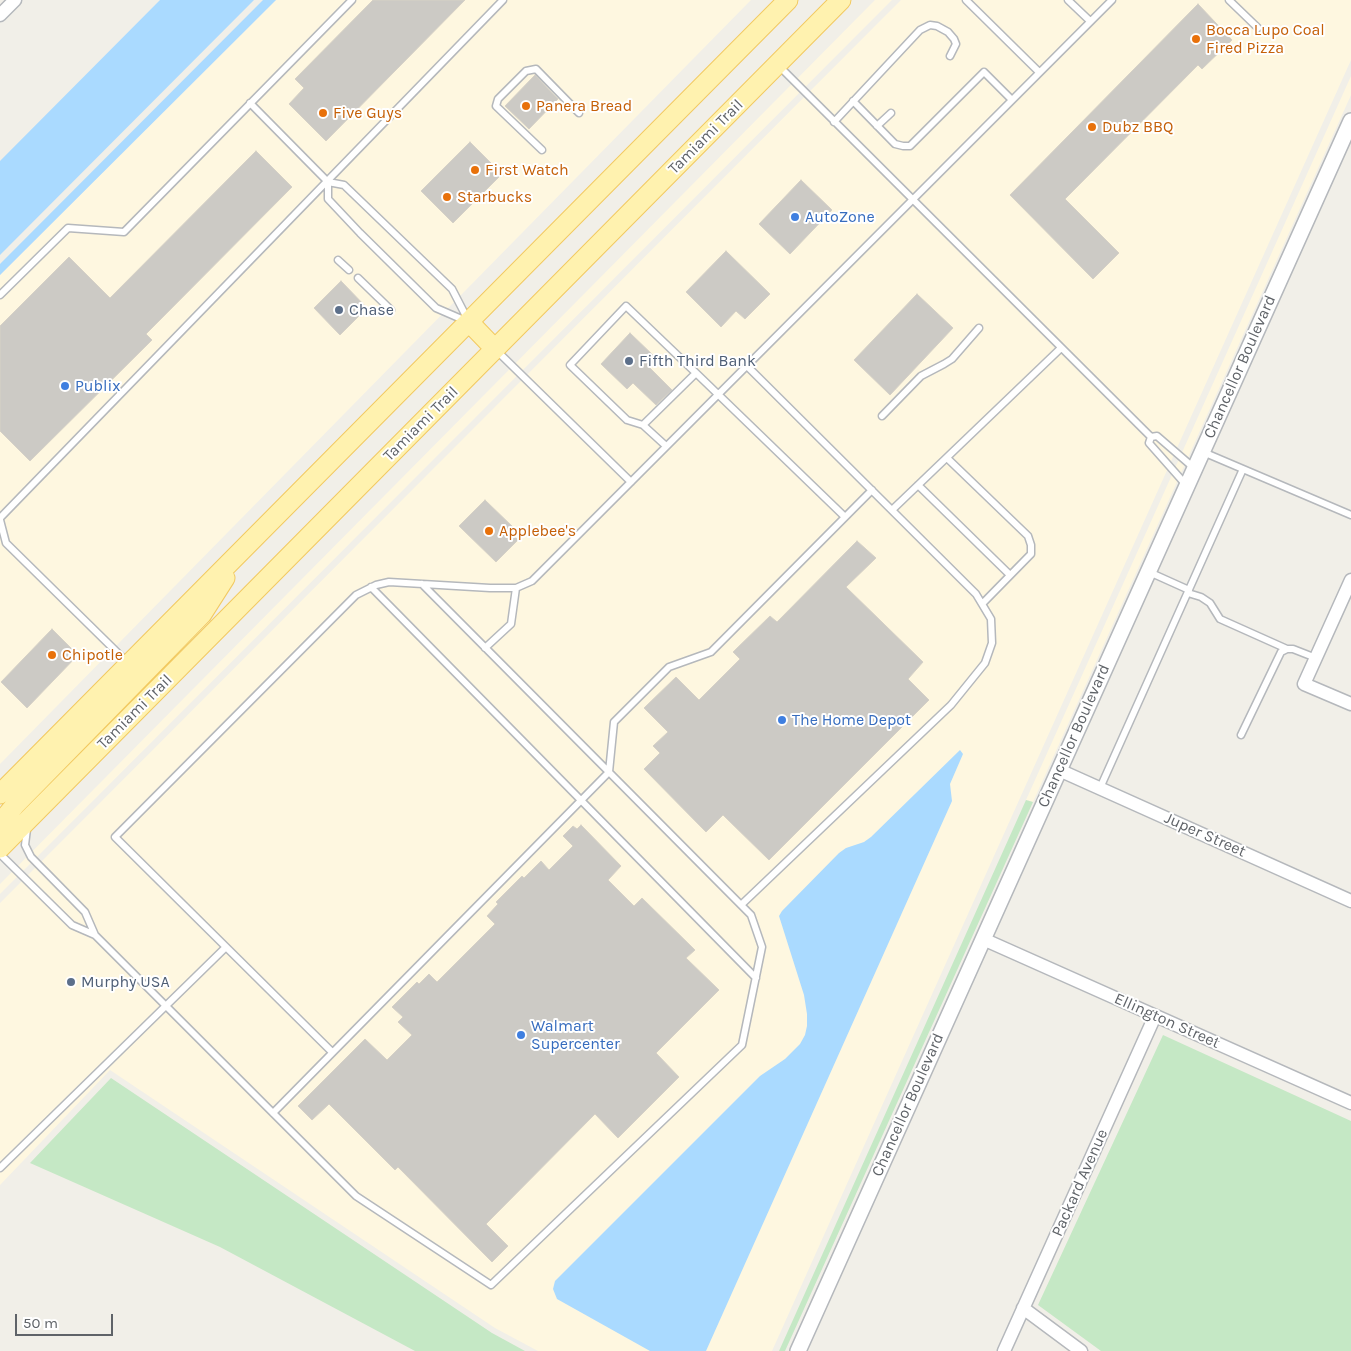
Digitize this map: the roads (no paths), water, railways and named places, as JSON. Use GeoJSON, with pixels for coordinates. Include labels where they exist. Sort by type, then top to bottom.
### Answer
{"type":"FeatureCollection","features":[{"type":"Feature","properties":{"kind":"main road"},"geometry":{"type":"LineString","coordinates":[[0,794],[788,0]]}},
{"type":"Feature","properties":{"kind":"main road"},"geometry":{"type":"LineString","coordinates":[[730,112],[755,73],[827,0]]}},
{"type":"Feature","properties":{"kind":"main road","name":"Tamiami Trail"},"geometry":{"type":"LineString","coordinates":[[0,848],[841,0]]}},
{"type":"Feature","properties":{"kind":"main road"},"geometry":{"type":"LineString","coordinates":[[469,322],[495,349]]}},
{"type":"Feature","properties":{"kind":"main road"},"geometry":{"type":"LineString","coordinates":[[0,827],[2,821],[16,804],[202,614],[248,544]]}},
{"type":"Feature","properties":{"kind":"street"},"geometry":{"type":"LineString","coordinates":[[0,15],[15,0]]}},
{"type":"Feature","properties":{"kind":"street","name":"Chancellor Boulevard"},"geometry":{"type":"LineString","coordinates":[[798,1351],[1351,121]]}},
{"type":"Feature","properties":{"kind":"street"},"geometry":{"type":"LineString","coordinates":[[1351,580],[1304,684],[1351,704]]}},
{"type":"Feature","properties":{"kind":"street","name":"Juper Street"},"geometry":{"type":"LineString","coordinates":[[1059,770],[1351,900]]}},
{"type":"Feature","properties":{"kind":"street","name":"Ellington Street"},"geometry":{"type":"LineString","coordinates":[[983,939],[1351,1103]]}},
{"type":"Feature","properties":{"kind":"street","name":"Packard Avenue"},"geometry":{"type":"LineString","coordinates":[[1004,1351],[1155,1016]]}},
{"type":"Feature","properties":{"kind":"street"},"geometry":{"type":"LineString","coordinates":[[1023,1308],[1081,1351]]}},
{"type":"Feature","properties":{"kind":"lane"},"geometry":{"type":"LineString","coordinates":[[0,295],[68,228],[124,232],[352,0]]}},
{"type":"Feature","properties":{"kind":"lane"},"geometry":{"type":"LineString","coordinates":[[129,664],[6,543],[0,519],[503,0]]}},
{"type":"Feature","properties":{"kind":"lane"},"geometry":{"type":"LineString","coordinates":[[966,0],[1040,72]]}},
{"type":"Feature","properties":{"kind":"lane"},"geometry":{"type":"LineString","coordinates":[[1068,0],[1090,22]]}},
{"type":"Feature","properties":{"kind":"lane"},"geometry":{"type":"LineString","coordinates":[[332,1052],[115,837],[356,595],[371,587],[389,582],[516,588],[532,581],[1112,0]]}},
{"type":"Feature","properties":{"kind":"lane"},"geometry":{"type":"LineString","coordinates":[[1230,0],[1258,28]]}},
{"type":"Feature","properties":{"kind":"lane"},"geometry":{"type":"LineString","coordinates":[[834,122],[920,30],[930,25],[943,29],[954,39],[955,48],[950,56]]}},
{"type":"Feature","properties":{"kind":"lane"},"geometry":{"type":"LineString","coordinates":[[778,64],[1151,437]]}},
{"type":"Feature","properties":{"kind":"lane"},"geometry":{"type":"LineString","coordinates":[[542,150],[496,106],[498,99],[526,71],[536,70],[579,113]]}},
{"type":"Feature","properties":{"kind":"lane"},"geometry":{"type":"LineString","coordinates":[[853,101],[895,144],[910,146],[984,72],[1012,100]]}},
{"type":"Feature","properties":{"kind":"lane"},"geometry":{"type":"LineString","coordinates":[[250,103],[328,182],[344,185],[452,289],[469,322]]}},
{"type":"Feature","properties":{"kind":"lane"},"geometry":{"type":"LineString","coordinates":[[877,126],[891,113]]}},
{"type":"Feature","properties":{"kind":"lane"},"geometry":{"type":"LineString","coordinates":[[328,182],[328,199],[436,308],[469,322]]}},
{"type":"Feature","properties":{"kind":"lane"},"geometry":{"type":"LineString","coordinates":[[338,260],[349,270]]}},
{"type":"Feature","properties":{"kind":"lane"},"geometry":{"type":"LineString","coordinates":[[358,278],[391,310]]}},
{"type":"Feature","properties":{"kind":"lane"},"geometry":{"type":"LineString","coordinates":[[666,446],[643,424],[627,420],[570,365],[626,306],[846,517]]}},
{"type":"Feature","properties":{"kind":"lane"},"geometry":{"type":"LineString","coordinates":[[882,416],[921,376],[952,359],[979,328]]}},
{"type":"Feature","properties":{"kind":"lane"},"geometry":{"type":"LineString","coordinates":[[892,510],[1061,348]]}},
{"type":"Feature","properties":{"kind":"lane"},"geometry":{"type":"LineString","coordinates":[[495,349],[631,482]]}},
{"type":"Feature","properties":{"kind":"lane"},"geometry":{"type":"LineString","coordinates":[[741,905],[951,705],[985,663],[992,642],[991,619],[976,594],[747,366]]}},
{"type":"Feature","properties":{"kind":"lane"},"geometry":{"type":"LineString","coordinates":[[643,424],[696,373]]}},
{"type":"Feature","properties":{"kind":"lane"},"geometry":{"type":"LineString","coordinates":[[1151,437],[1157,436],[1195,468]]}},
{"type":"Feature","properties":{"kind":"lane"},"geometry":{"type":"LineString","coordinates":[[1151,437],[1149,443],[1187,486]]}},
{"type":"Feature","properties":{"kind":"lane"},"geometry":{"type":"LineString","coordinates":[[1202,452],[1351,515]]}},
{"type":"Feature","properties":{"kind":"lane"},"geometry":{"type":"LineString","coordinates":[[947,458],[1028,536],[1031,545],[1031,554],[982,604]]}},
{"type":"Feature","properties":{"kind":"lane"},"geometry":{"type":"LineString","coordinates":[[1100,788],[1243,469]]}},
{"type":"Feature","properties":{"kind":"lane"},"geometry":{"type":"LineString","coordinates":[[918,485],[1010,576]]}},
{"type":"Feature","properties":{"kind":"lane"},"geometry":{"type":"LineString","coordinates":[[273,1113],[609,772],[614,722],[669,667],[710,652],[872,490]]}},
{"type":"Feature","properties":{"kind":"lane"},"geometry":{"type":"LineString","coordinates":[[1148,572],[1210,603],[1220,619],[1287,649],[1293,649],[1316,658]]}},
{"type":"Feature","properties":{"kind":"lane"},"geometry":{"type":"LineString","coordinates":[[0,854],[72,925],[95,935],[356,1196],[491,1285],[742,1045],[762,947],[751,915],[422,584]]}},
{"type":"Feature","properties":{"kind":"lane"},"geometry":{"type":"LineString","coordinates":[[371,587],[756,978]]}},
{"type":"Feature","properties":{"kind":"lane"},"geometry":{"type":"LineString","coordinates":[[485,648],[510,624],[516,588]]}},
{"type":"Feature","properties":{"kind":"lane"},"geometry":{"type":"LineString","coordinates":[[1241,735],[1281,652],[1287,649]]}},
{"type":"Feature","properties":{"kind":"lane"},"geometry":{"type":"LineString","coordinates":[[29,819],[26,845],[31,857],[85,912],[95,935]]}},
{"type":"Feature","properties":{"kind":"lane"},"geometry":{"type":"LineString","coordinates":[[0,1168],[226,947]]}},
{"type":"Feature","properties":{"kind":"water"},"geometry":{"type":"Polygon","coordinates":[[[160,0],[254,0],[0,255],[0,161],[160,0]]]}},
{"type":"Feature","properties":{"kind":"water"},"geometry":{"type":"Polygon","coordinates":[[[263,0],[276,0],[0,275],[0,264],[263,0]]]}},
{"type":"Feature","properties":{"kind":"water"},"geometry":{"type":"Polygon","coordinates":[[[960,750],[963,754],[950,784],[952,801],[706,1351],[650,1351],[557,1299],[553,1289],[555,1281],[760,1076],[785,1059],[800,1044],[805,1035],[807,1014],[804,995],[779,916],[782,911],[839,853],[871,837],[960,750]]]}},
{"type":"Feature","properties":{"kind":"place","name":"Bocca Lupo Coal Fired Pizza"},"geometry":{"type":"Point","coordinates":[1196,39]}},
{"type":"Feature","properties":{"kind":"place","name":"Panera Bread"},"geometry":{"type":"Point","coordinates":[526,106]}},
{"type":"Feature","properties":{"kind":"place","name":"Five Guys"},"geometry":{"type":"Point","coordinates":[323,113]}},
{"type":"Feature","properties":{"kind":"place","name":"Dubz BBQ"},"geometry":{"type":"Point","coordinates":[1092,127]}},
{"type":"Feature","properties":{"kind":"place","name":"First Watch"},"geometry":{"type":"Point","coordinates":[475,170]}},
{"type":"Feature","properties":{"kind":"place","name":"Starbucks"},"geometry":{"type":"Point","coordinates":[447,197]}},
{"type":"Feature","properties":{"kind":"place","name":"AutoZone"},"geometry":{"type":"Point","coordinates":[795,217]}},
{"type":"Feature","properties":{"kind":"place","name":"Chase"},"geometry":{"type":"Point","coordinates":[339,310]}},
{"type":"Feature","properties":{"kind":"place","name":"Fifth Third Bank"},"geometry":{"type":"Point","coordinates":[629,361]}},
{"type":"Feature","properties":{"kind":"place","name":"Publix"},"geometry":{"type":"Point","coordinates":[65,386]}},
{"type":"Feature","properties":{"kind":"place","name":"Applebee's"},"geometry":{"type":"Point","coordinates":[489,531]}},
{"type":"Feature","properties":{"kind":"place","name":"Chipotle"},"geometry":{"type":"Point","coordinates":[52,655]}},
{"type":"Feature","properties":{"kind":"place","name":"The Home Depot"},"geometry":{"type":"Point","coordinates":[782,720]}},
{"type":"Feature","properties":{"kind":"place","name":"Murphy USA"},"geometry":{"type":"Point","coordinates":[71,982]}},
{"type":"Feature","properties":{"kind":"place","name":"Walmart Supercenter"},"geometry":{"type":"Point","coordinates":[521,1035]}}]}
